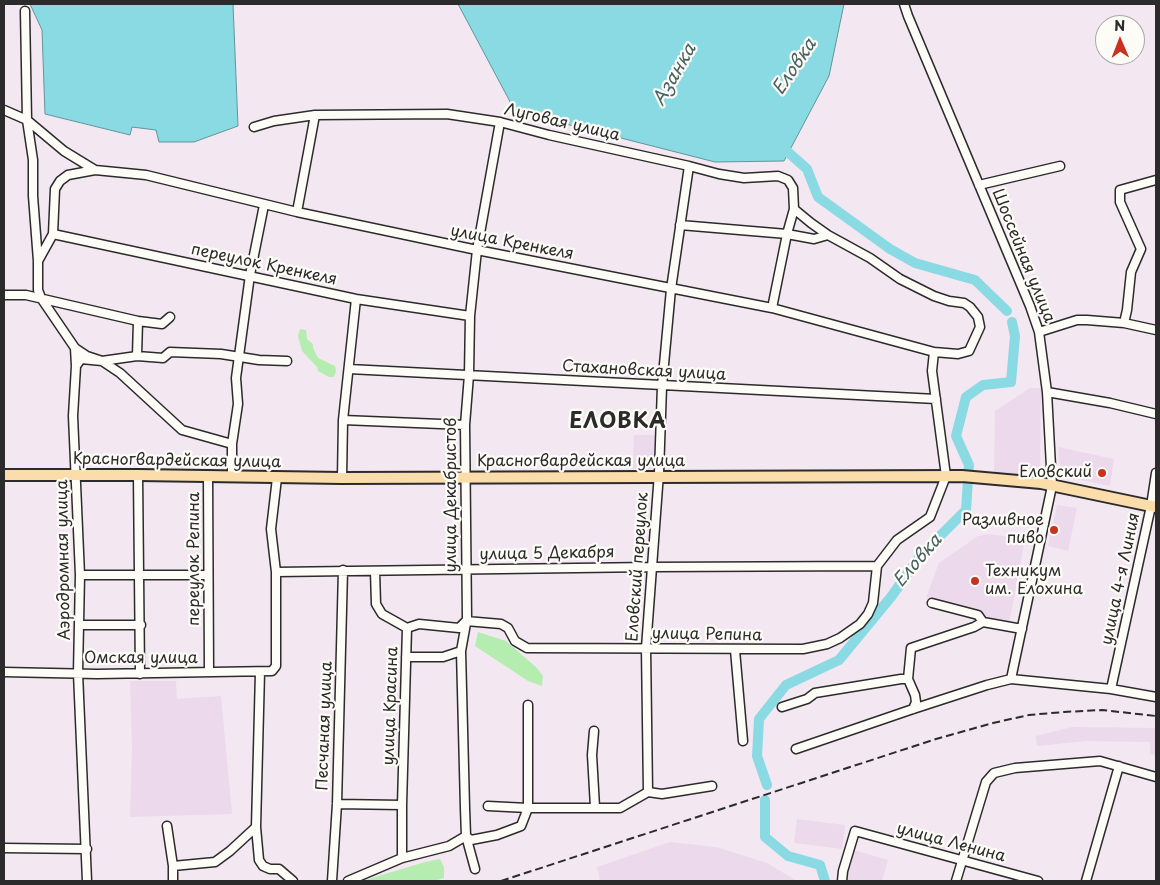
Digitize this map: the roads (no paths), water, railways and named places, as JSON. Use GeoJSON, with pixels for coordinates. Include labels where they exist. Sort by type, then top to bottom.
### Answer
{"type":"FeatureCollection","features":[{"type":"Feature","properties":{"kind":"main road","name":"Красногвардейская улица"},"geometry":{"type":"LineString","coordinates":[[4,475],[232,476],[277,478],[962,476],[1052,486],[1154,507]]}},
{"type":"Feature","properties":{"kind":"street","name":"Шоссейная улица"},"geometry":{"type":"LineString","coordinates":[[904,4],[1030,306],[1039,332],[1047,392],[1052,486],[1011,679]]}},
{"type":"Feature","properties":{"kind":"street"},"geometry":{"type":"LineString","coordinates":[[25,11],[27,120],[33,160],[38,290],[41,298],[76,348],[87,356],[102,361],[120,373],[182,430],[232,444]]}},
{"type":"Feature","properties":{"kind":"street","name":"улица Кренкеля"},"geometry":{"type":"LineString","coordinates":[[4,110],[27,120],[64,150],[95,170],[146,175],[264,205],[477,250],[772,308],[934,352],[958,354],[969,351],[980,326],[978,317],[970,307],[964,303],[948,301],[934,296],[900,279],[870,258],[828,235]]}},
{"type":"Feature","properties":{"kind":"street","name":"Луговая улица"},"geometry":{"type":"LineString","coordinates":[[254,127],[274,121],[315,115],[447,114],[500,122],[719,174],[744,178],[778,176],[788,180],[793,188],[794,209]]}},
{"type":"Feature","properties":{"kind":"street"},"geometry":{"type":"LineString","coordinates":[[297,212],[315,115]]}},
{"type":"Feature","properties":{"kind":"street","name":"улица Декабристов"},"geometry":{"type":"LineString","coordinates":[[475,869],[466,836],[461,652],[466,621],[465,425],[469,375],[470,316],[477,250],[500,122]]}},
{"type":"Feature","properties":{"kind":"street","name":"Еловский переулок"},"geometry":{"type":"LineString","coordinates":[[648,792],[646,648],[658,477],[662,386],[671,289],[689,166]]}},
{"type":"Feature","properties":{"kind":"street"},"geometry":{"type":"LineString","coordinates":[[979,185],[1060,166]]}},
{"type":"Feature","properties":{"kind":"street"},"geometry":{"type":"LineString","coordinates":[[38,261],[53,234],[55,189],[60,181],[68,175],[95,170]]}},
{"type":"Feature","properties":{"kind":"street"},"geometry":{"type":"LineString","coordinates":[[1124,323],[1132,272],[1141,249],[1120,202],[1120,190],[1156,180]]}},
{"type":"Feature","properties":{"kind":"street"},"geometry":{"type":"LineString","coordinates":[[232,476],[232,444],[238,404],[236,378],[238,356],[250,275],[264,205]]}},
{"type":"Feature","properties":{"kind":"street"},"geometry":{"type":"LineString","coordinates":[[772,308],[794,209],[828,235]]}},
{"type":"Feature","properties":{"kind":"street"},"geometry":{"type":"LineString","coordinates":[[680,225],[787,234],[814,239],[828,235]]}},
{"type":"Feature","properties":{"kind":"street","name":"переулок Кренкеля"},"geometry":{"type":"LineString","coordinates":[[53,234],[356,299],[470,316]]}},
{"type":"Feature","properties":{"kind":"street"},"geometry":{"type":"LineString","coordinates":[[4,295],[26,295],[138,321],[162,324],[170,317]]}},
{"type":"Feature","properties":{"kind":"street"},"geometry":{"type":"LineString","coordinates":[[342,478],[343,420],[356,299]]}},
{"type":"Feature","properties":{"kind":"street"},"geometry":{"type":"LineString","coordinates":[[1039,332],[1077,320],[1124,323],[1156,330]]}},
{"type":"Feature","properties":{"kind":"street"},"geometry":{"type":"LineString","coordinates":[[137,356],[138,321]]}},
{"type":"Feature","properties":{"kind":"street","name":"Аэродромная улица"},"geometry":{"type":"LineString","coordinates":[[76,348],[73,416],[80,574],[78,673],[87,881]]}},
{"type":"Feature","properties":{"kind":"street"},"geometry":{"type":"LineString","coordinates":[[76,366],[81,360],[102,361],[137,356],[163,358],[170,352],[238,356],[287,362]]}},
{"type":"Feature","properties":{"kind":"street"},"geometry":{"type":"LineString","coordinates":[[877,566],[897,540],[930,517],[946,476],[932,371],[934,352]]}},
{"type":"Feature","properties":{"kind":"street","name":"Стахановская улица"},"geometry":{"type":"LineString","coordinates":[[349,369],[936,399]]}},
{"type":"Feature","properties":{"kind":"street"},"geometry":{"type":"LineString","coordinates":[[1047,392],[1110,403],[1156,414]]}},
{"type":"Feature","properties":{"kind":"street"},"geometry":{"type":"LineString","coordinates":[[343,420],[465,425]]}},
{"type":"Feature","properties":{"kind":"street","name":"улица 4-я Линия"},"geometry":{"type":"LineString","coordinates":[[1111,689],[1154,507],[1156,473]]}},
{"type":"Feature","properties":{"kind":"street"},"geometry":{"type":"LineString","coordinates":[[138,475],[140,674]]}},
{"type":"Feature","properties":{"kind":"street","name":"переулок Репина"},"geometry":{"type":"LineString","coordinates":[[208,476],[209,672]]}},
{"type":"Feature","properties":{"kind":"street"},"geometry":{"type":"LineString","coordinates":[[276,572],[271,529],[277,478]]}},
{"type":"Feature","properties":{"kind":"street","name":"улица 5 Декабря"},"geometry":{"type":"LineString","coordinates":[[276,572],[877,566]]}},
{"type":"Feature","properties":{"kind":"street","name":"улица Репина"},"geometry":{"type":"LineString","coordinates":[[466,621],[501,624],[508,628],[515,641],[527,648],[804,649],[827,644],[840,638],[860,624],[868,614],[873,603],[877,566]]}},
{"type":"Feature","properties":{"kind":"street","name":"Песчаная улица"},"geometry":{"type":"LineString","coordinates":[[332,881],[343,570]]}},
{"type":"Feature","properties":{"kind":"street","name":"улица Красина"},"geometry":{"type":"LineString","coordinates":[[375,571],[376,604],[382,614],[407,628],[402,858]]}},
{"type":"Feature","properties":{"kind":"street","name":"Омская улица"},"geometry":{"type":"LineString","coordinates":[[4,672],[140,674],[272,671],[276,666],[276,572]]}},
{"type":"Feature","properties":{"kind":"street"},"geometry":{"type":"LineString","coordinates":[[80,574],[208,575]]}},
{"type":"Feature","properties":{"kind":"street"},"geometry":{"type":"LineString","coordinates":[[932,603],[978,615],[983,622]]}},
{"type":"Feature","properties":{"kind":"street"},"geometry":{"type":"LineString","coordinates":[[407,628],[419,624],[460,628],[466,621]]}},
{"type":"Feature","properties":{"kind":"street"},"geometry":{"type":"LineString","coordinates":[[913,709],[916,702],[915,695],[908,680],[911,648],[974,627],[983,622],[1022,629]]}},
{"type":"Feature","properties":{"kind":"street"},"geometry":{"type":"LineString","coordinates":[[79,625],[141,625]]}},
{"type":"Feature","properties":{"kind":"street"},"geometry":{"type":"LineString","coordinates":[[735,650],[742,741]]}},
{"type":"Feature","properties":{"kind":"street"},"geometry":{"type":"LineString","coordinates":[[406,657],[443,657],[461,652]]}},
{"type":"Feature","properties":{"kind":"street"},"geometry":{"type":"LineString","coordinates":[[260,672],[256,827],[259,860],[263,866],[270,870],[279,869],[293,881]]}},
{"type":"Feature","properties":{"kind":"street"},"geometry":{"type":"LineString","coordinates":[[782,707],[807,699],[815,693],[901,679],[908,680]]}},
{"type":"Feature","properties":{"kind":"street"},"geometry":{"type":"LineString","coordinates":[[796,748],[1011,679],[1111,689],[1156,697]]}},
{"type":"Feature","properties":{"kind":"street"},"geometry":{"type":"LineString","coordinates":[[348,881],[402,858],[449,846],[466,836],[471,840],[497,835],[521,826],[528,808],[528,705]]}},
{"type":"Feature","properties":{"kind":"street"},"geometry":{"type":"LineString","coordinates":[[594,731],[592,755],[595,807]]}},
{"type":"Feature","properties":{"kind":"street"},"geometry":{"type":"LineString","coordinates":[[956,881],[986,782],[994,773],[1015,768],[1100,760],[1156,777]]}},
{"type":"Feature","properties":{"kind":"street"},"geometry":{"type":"LineString","coordinates":[[1086,881],[1119,766]]}},
{"type":"Feature","properties":{"kind":"street"},"geometry":{"type":"LineString","coordinates":[[488,806],[620,808],[648,792],[662,794],[712,786]]}},
{"type":"Feature","properties":{"kind":"street"},"geometry":{"type":"LineString","coordinates":[[336,804],[402,805]]}},
{"type":"Feature","properties":{"kind":"street"},"geometry":{"type":"LineString","coordinates":[[167,826],[173,866],[173,881]]}},
{"type":"Feature","properties":{"kind":"street"},"geometry":{"type":"LineString","coordinates":[[173,866],[215,862],[256,827]]}},
{"type":"Feature","properties":{"kind":"street","name":"улица Ленина"},"geometry":{"type":"LineString","coordinates":[[842,881],[843,871],[855,830],[1038,881]]}},
{"type":"Feature","properties":{"kind":"street"},"geometry":{"type":"LineString","coordinates":[[4,848],[87,849]]}},
{"type":"Feature","properties":{"kind":"water"},"geometry":{"type":"Polygon","coordinates":[[[30,4],[233,4],[238,126],[194,142],[159,142],[156,130],[132,127],[130,135],[45,114],[42,30],[30,4]]]}},
{"type":"Feature","properties":{"kind":"water","name":"Азанка"},"geometry":{"type":"Polygon","coordinates":[[[458,4],[844,4],[829,76],[784,161],[715,162],[515,111],[458,4]]]}},
{"type":"Feature","properties":{"kind":"waterway","name":"Еловка"},"geometry":{"type":"LineString","coordinates":[[780,145],[807,169],[818,197],[890,249],[915,263],[975,280],[1007,311]]}},
{"type":"Feature","properties":{"kind":"waterway","name":"Еловка"},"geometry":{"type":"LineString","coordinates":[[767,785],[757,756],[759,719],[786,685],[839,660],[891,597],[920,556],[966,510],[969,465],[956,436],[966,397],[983,385],[1011,382],[1015,336],[1012,322]]}},
{"type":"Feature","properties":{"kind":"waterway","name":"Еловка"},"geometry":{"type":"LineString","coordinates":[[765,800],[765,837],[788,856],[820,865],[825,881]]}},
{"type":"Feature","properties":{"kind":"railway"},"geometry":{"type":"LineString","coordinates":[[501,881],[936,739],[993,723],[1029,715],[1102,710],[1156,716]]}},
{"type":"Feature","properties":{"kind":"place","name":"Еловский"},"geometry":{"type":"Point","coordinates":[1102,473]}},
{"type":"Feature","properties":{"kind":"place","name":"Разливное пиво"},"geometry":{"type":"Point","coordinates":[1054,530]}},
{"type":"Feature","properties":{"kind":"place","name":"Техникум им. Елохина"},"geometry":{"type":"Point","coordinates":[975,581]}},
{"type":"Feature","properties":{"kind":"district","name":"ЕЛОВКА"},"geometry":{"type":"Point","coordinates":[618,422]}}]}
